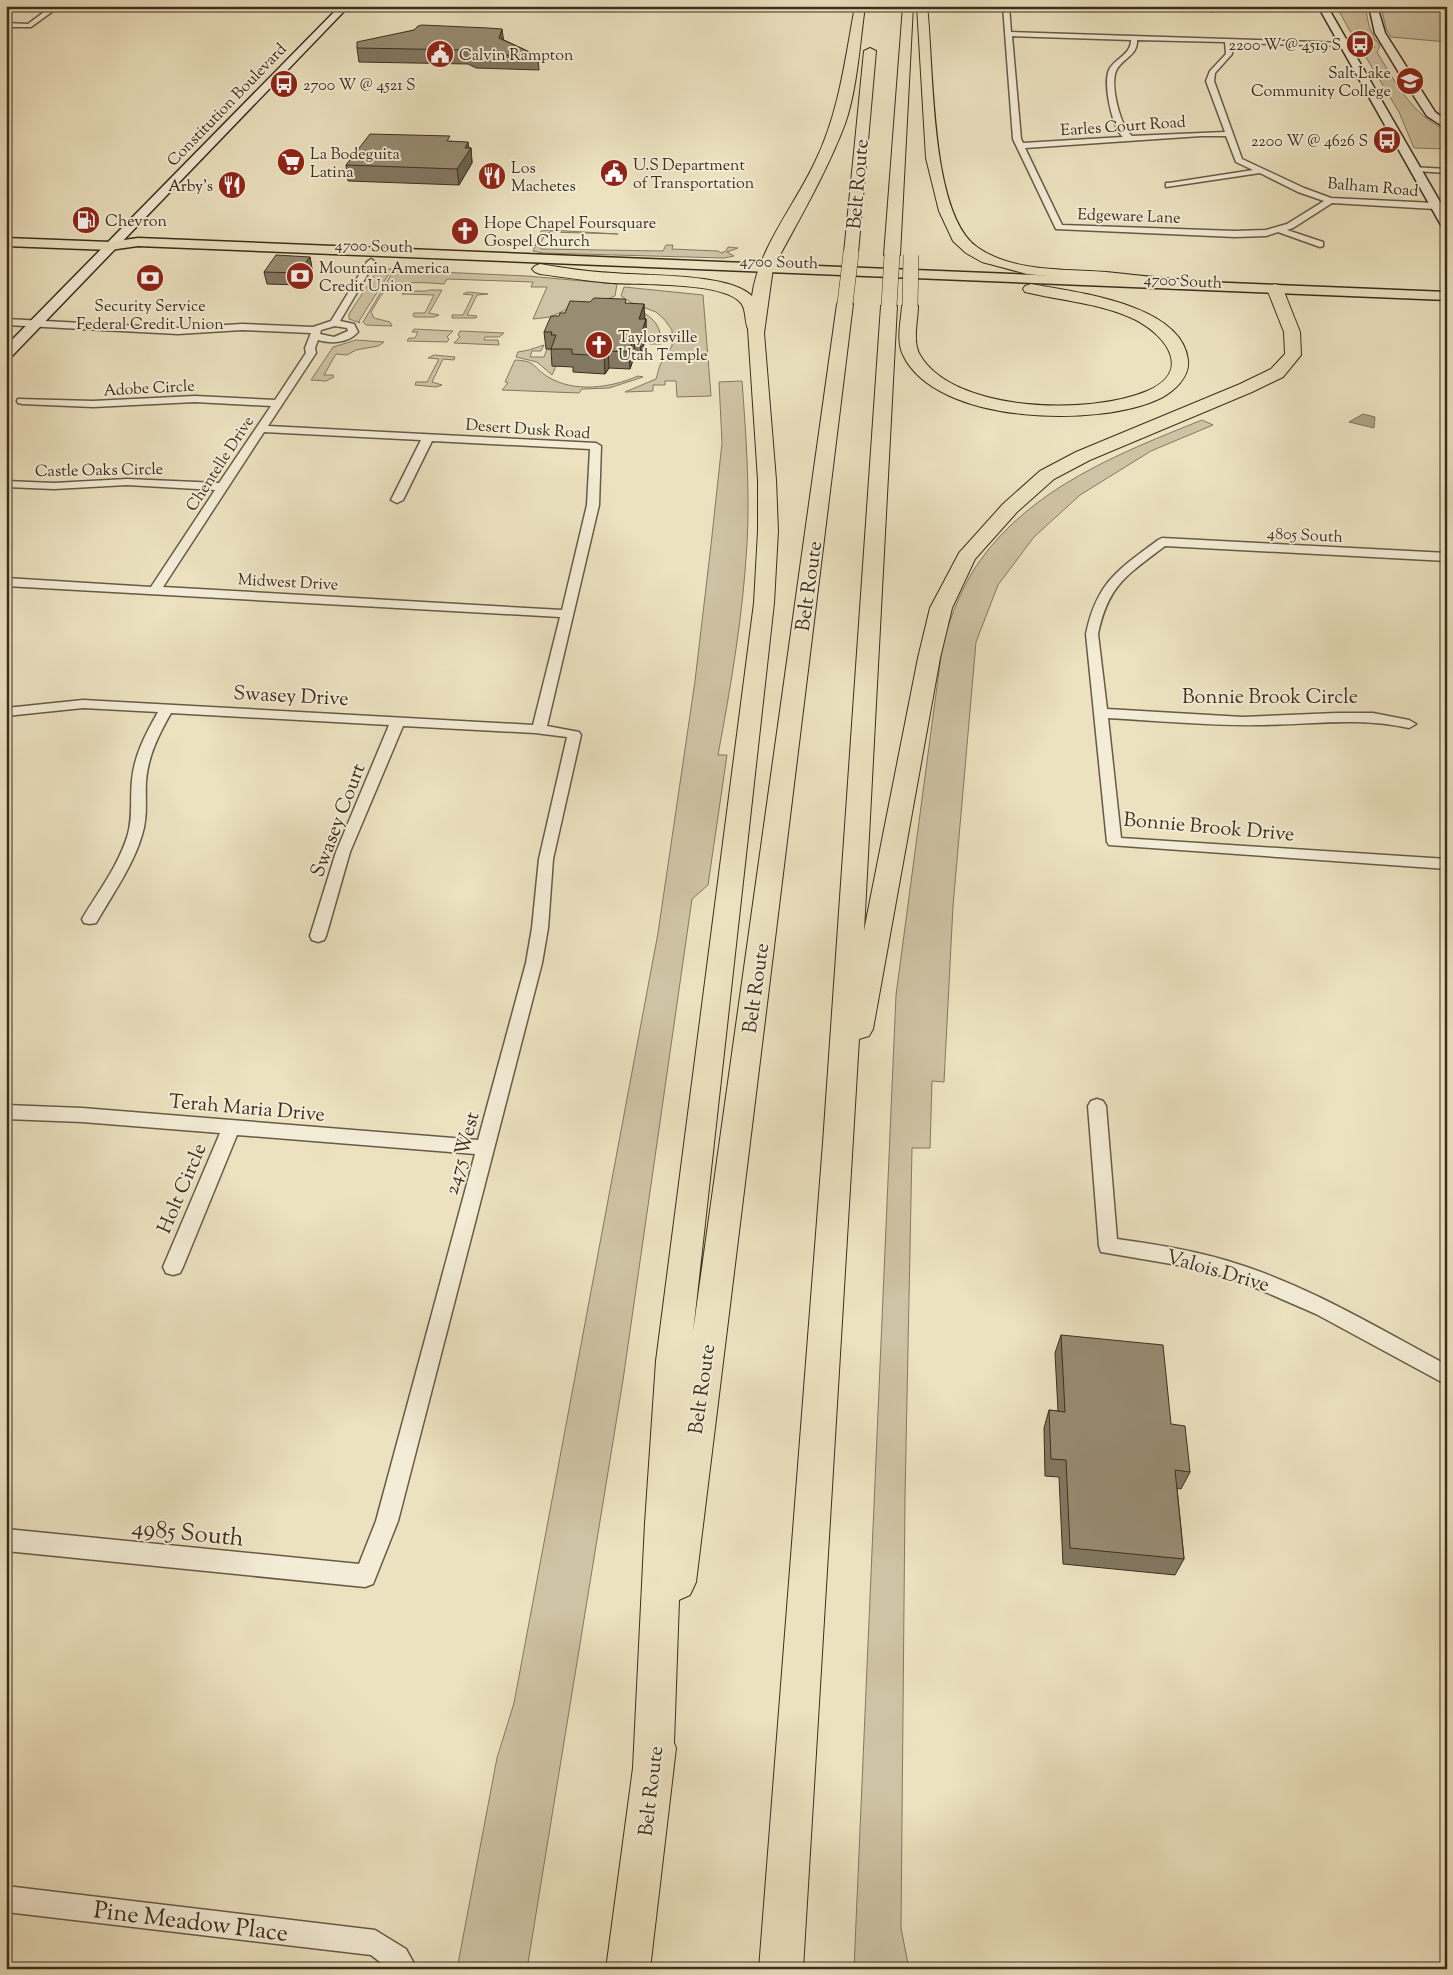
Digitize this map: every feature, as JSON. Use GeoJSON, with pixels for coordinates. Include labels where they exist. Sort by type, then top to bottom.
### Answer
{"type":"FeatureCollection","features":[{"type":"Feature","properties":{"kind":"highway"},"geometry":{"type":"LineString","coordinates":[[756,333],[764,273],[834,134],[845,98],[860,6]]}},
{"type":"Feature","properties":{"kind":"highway","name":"Belt Route"},"geometry":{"type":"LineString","coordinates":[[781,1969],[838,1143],[899,306],[892,255],[908,6]]}},
{"type":"Feature","properties":{"kind":"highway"},"geometry":{"type":"LineString","coordinates":[[922,6],[926,37],[933,159],[944,201],[954,231],[959,238],[978,253],[992,260],[1027,270],[1189,285]]}},
{"type":"Feature","properties":{"kind":"highway","name":"Belt Route"},"geometry":{"type":"LineString","coordinates":[[628,1969],[845,304],[871,41]]}},
{"type":"Feature","properties":{"kind":"highway"},"geometry":{"type":"LineString","coordinates":[[899,138],[909,164],[910,183]]}},
{"type":"Feature","properties":{"kind":"highway"},"geometry":{"type":"LineString","coordinates":[[911,237],[911,255],[899,306],[910,349],[920,368],[948,388],[995,404],[1030,410],[1059,412],[1109,409],[1137,402],[1153,395],[1170,384],[1177,374],[1181,360],[1176,346],[1164,332],[1152,323],[1134,314],[1100,302],[1031,289]]}},
{"type":"Feature","properties":{"kind":"highway"},"geometry":{"type":"LineString","coordinates":[[540,269],[609,278],[712,285],[727,288],[738,292],[748,300],[756,333],[767,480],[768,531],[764,603],[673,1361],[662,1532],[653,1767]]}},
{"type":"Feature","properties":{"kind":"highway"},"geometry":{"type":"LineString","coordinates":[[838,1143],[929,658],[941,608],[966,557],[1010,508],[1047,476],[1083,456],[1246,388],[1277,373],[1293,355],[1292,332],[1278,296]]}},
{"type":"Feature","properties":{"kind":"main road","name":"4700 South"},"geometry":{"type":"LineString","coordinates":[[6,242],[110,246],[138,242],[764,273],[1031,289],[1278,296],[1447,296]]}},
{"type":"Feature","properties":{"kind":"main road","name":"4700 South"},"geometry":{"type":"LineString","coordinates":[[110,246],[129,252],[540,269],[764,273],[1189,285],[1278,296],[1447,309]]}},
{"type":"Feature","properties":{"kind":"street"},"geometry":{"type":"LineString","coordinates":[[6,25],[29,26],[58,6]]}},
{"type":"Feature","properties":{"kind":"street"},"geometry":{"type":"LineString","coordinates":[[295,6],[308,7]]}},
{"type":"Feature","properties":{"kind":"street","name":"Constitution Boulevard"},"geometry":{"type":"LineString","coordinates":[[6,354],[345,6]]}},
{"type":"Feature","properties":{"kind":"street","name":"Edgeware Lane"},"geometry":{"type":"LineString","coordinates":[[1006,6],[1016,133],[1020,146],[1059,227],[1243,234],[1280,230],[1330,200]]}},
{"type":"Feature","properties":{"kind":"street"},"geometry":{"type":"LineString","coordinates":[[1322,6],[1447,225]]}},
{"type":"Feature","properties":{"kind":"street"},"geometry":{"type":"LineString","coordinates":[[1373,6],[1380,33],[1409,81],[1430,114],[1447,126]]}},
{"type":"Feature","properties":{"kind":"street"},"geometry":{"type":"LineString","coordinates":[[1008,34],[1343,44]]}},
{"type":"Feature","properties":{"kind":"street"},"geometry":{"type":"LineString","coordinates":[[1130,139],[1121,128],[1110,78],[1112,70],[1132,52],[1134,38]]}},
{"type":"Feature","properties":{"kind":"street","name":"Balham Road"},"geometry":{"type":"LineString","coordinates":[[1228,40],[1229,54],[1212,72],[1210,77],[1228,134],[1239,160],[1301,190],[1330,200],[1435,206]]}},
{"type":"Feature","properties":{"kind":"street","name":"Earles Court Road"},"geometry":{"type":"LineString","coordinates":[[1020,146],[1200,134],[1228,134]]}},
{"type":"Feature","properties":{"kind":"street"},"geometry":{"type":"LineString","coordinates":[[1415,170],[1447,171]]}},
{"type":"Feature","properties":{"kind":"street"},"geometry":{"type":"LineString","coordinates":[[1170,185],[1259,171]]}},
{"type":"Feature","properties":{"kind":"street"},"geometry":{"type":"LineString","coordinates":[[1280,230],[1320,244]]}},
{"type":"Feature","properties":{"kind":"street"},"geometry":{"type":"LineString","coordinates":[[315,333],[325,324],[335,323],[338,313],[371,262]]}},
{"type":"Feature","properties":{"kind":"street"},"geometry":{"type":"LineString","coordinates":[[6,322],[178,331],[242,327],[315,333],[327,340],[338,339]]}},
{"type":"Feature","properties":{"kind":"street","name":"Chentelle Drive"},"geometry":{"type":"LineString","coordinates":[[154,591],[311,353],[327,343],[348,336],[354,330],[348,325],[335,323]]}},
{"type":"Feature","properties":{"kind":"street","name":"Chentelle Drive"},"geometry":{"type":"LineString","coordinates":[[311,353],[310,348],[315,333]]}},
{"type":"Feature","properties":{"kind":"street","name":"Adobe Circle"},"geometry":{"type":"LineString","coordinates":[[22,400],[93,404],[195,399],[278,403]]}},
{"type":"Feature","properties":{"kind":"street","name":"Desert Dusk Road"},"geometry":{"type":"LineString","coordinates":[[260,429],[596,446],[593,505],[539,730]]}},
{"type":"Feature","properties":{"kind":"street"},"geometry":{"type":"LineString","coordinates":[[397,500],[428,438]]}},
{"type":"Feature","properties":{"kind":"street","name":"Castle Oaks Circle"},"geometry":{"type":"LineString","coordinates":[[6,484],[54,486],[118,482],[223,486]]}},
{"type":"Feature","properties":{"kind":"street","name":"4805 South"},"geometry":{"type":"LineString","coordinates":[[1162,542],[1447,557]]}},
{"type":"Feature","properties":{"kind":"street","name":"Bonnie Brook Drive"},"geometry":{"type":"LineString","coordinates":[[1162,542],[1116,580],[1104,594],[1096,613],[1092,634],[1114,842],[1447,864]]}},
{"type":"Feature","properties":{"kind":"street","name":"Midwest Drive"},"geometry":{"type":"LineString","coordinates":[[6,582],[567,614]]}},
{"type":"Feature","properties":{"kind":"street","name":"Swasey Drive"},"geometry":{"type":"LineString","coordinates":[[6,712],[30,708],[84,704],[558,731],[574,735]]}},
{"type":"Feature","properties":{"kind":"street"},"geometry":{"type":"LineString","coordinates":[[90,919],[126,855],[133,838],[138,823],[139,778],[142,762],[147,745],[167,708]]}},
{"type":"Feature","properties":{"kind":"street","name":"Bonnie Brook Circle"},"geometry":{"type":"LineString","coordinates":[[1100,713],[1264,721],[1359,715],[1380,717],[1409,724]]}},
{"type":"Feature","properties":{"kind":"street","name":"Swasey Court"},"geometry":{"type":"LineString","coordinates":[[318,936],[344,852],[398,721]]}},
{"type":"Feature","properties":{"kind":"street","name":"2475 West"},"geometry":{"type":"LineString","coordinates":[[365,1576],[387,1521],[534,963],[540,928],[546,859],[574,735]]}},
{"type":"Feature","properties":{"kind":"street","name":"Valois Drive"},"geometry":{"type":"LineString","coordinates":[[1097,1106],[1108,1246],[1189,1258],[1245,1274],[1293,1294],[1447,1376]]}},
{"type":"Feature","properties":{"kind":"street","name":"Terah Maria Drive"},"geometry":{"type":"LineString","coordinates":[[6,1112],[82,1115],[484,1148]]}},
{"type":"Feature","properties":{"kind":"street","name":"Holt Circle"},"geometry":{"type":"LineString","coordinates":[[173,1267],[231,1127]]}},
{"type":"Feature","properties":{"kind":"street","name":"4985 South"},"geometry":{"type":"LineString","coordinates":[[6,1540],[365,1576]]}},
{"type":"Feature","properties":{"kind":"street","name":"Pine Meadow Place"},"geometry":{"type":"LineString","coordinates":[[6,1899],[375,1943],[397,1958],[404,1969]]}},
{"type":"Feature","properties":{"kind":"shaded area"},"geometry":{"type":"Polygon","coordinates":[[[1336,6],[1365,6],[1369,26],[1375,39],[1354,38],[1336,6]]]}},
{"type":"Feature","properties":{"kind":"shaded area"},"geometry":{"type":"Polygon","coordinates":[[[1381,6],[1447,6],[1447,42],[1391,37],[1386,29],[1381,6]]]}},
{"type":"Feature","properties":{"kind":"shaded area"},"geometry":{"type":"Polygon","coordinates":[[[1368,40],[1376,40],[1380,46],[1377,52],[1398,86],[1414,107],[1447,131],[1447,149],[1414,148],[1399,112],[1361,49],[1373,49],[1375,47],[1368,40]]]}},
{"type":"Feature","properties":{"kind":"shaded area"},"geometry":{"type":"Polygon","coordinates":[[[541,231],[618,234],[550,232],[545,235],[539,246],[541,249],[663,251],[666,245],[673,245],[672,249],[718,251],[721,253],[726,251],[728,247],[738,248],[727,252],[734,256],[724,258],[543,253],[533,251],[541,231]]]}},
{"type":"Feature","properties":{"kind":"shaded area"},"geometry":{"type":"Polygon","coordinates":[[[392,269],[359,321],[360,323],[349,319],[349,314],[377,271],[392,269]]]}},
{"type":"Feature","properties":{"kind":"shaded area"},"geometry":{"type":"Polygon","coordinates":[[[394,270],[527,276],[617,284],[615,296],[600,302],[572,307],[550,317],[533,319],[547,287],[531,287],[533,282],[447,279],[444,284],[404,283],[389,288],[384,292],[371,312],[374,318],[390,322],[392,326],[366,325],[363,322],[394,270]]]}},
{"type":"Feature","properties":{"kind":"shaded area"},"geometry":{"type":"Polygon","coordinates":[[[624,287],[703,295],[711,396],[677,397],[676,381],[665,381],[665,385],[653,385],[653,391],[625,392],[656,379],[660,365],[672,346],[672,330],[656,312],[632,303],[621,296],[624,287]]]}},
{"type":"Feature","properties":{"kind":"shaded area"},"geometry":{"type":"Polygon","coordinates":[[[442,290],[429,313],[439,315],[434,317],[414,317],[414,313],[425,313],[434,295],[402,294],[409,291],[442,290]]]}},
{"type":"Feature","properties":{"kind":"shaded area"},"geometry":{"type":"Polygon","coordinates":[[[468,292],[488,294],[477,295],[467,315],[477,316],[476,318],[452,318],[452,315],[463,315],[473,295],[463,294],[468,292]]]}},
{"type":"Feature","properties":{"kind":"shaded area"},"geometry":{"type":"Polygon","coordinates":[[[644,313],[657,326],[661,344],[650,344],[652,340],[645,340],[644,313]]]}},
{"type":"Feature","properties":{"kind":"shaded area"},"geometry":{"type":"Polygon","coordinates":[[[414,329],[453,331],[447,337],[449,339],[447,342],[407,341],[409,338],[415,338],[418,332],[412,332],[414,329]]]}},
{"type":"Feature","properties":{"kind":"shaded area"},"geometry":{"type":"Polygon","coordinates":[[[460,331],[504,333],[499,337],[485,337],[484,340],[498,340],[499,345],[454,343],[460,337],[458,335],[460,331]]]}},
{"type":"Feature","properties":{"kind":"shaded area"},"geometry":{"type":"Polygon","coordinates":[[[356,340],[384,342],[378,346],[356,350],[347,355],[336,354],[324,375],[333,375],[334,377],[326,381],[311,380],[333,347],[356,340]]]}},
{"type":"Feature","properties":{"kind":"shaded area"},"geometry":{"type":"Polygon","coordinates":[[[544,345],[541,351],[532,351],[530,357],[544,357],[547,349],[555,349],[553,366],[556,366],[552,375],[537,362],[516,357],[518,352],[544,345]]]}},
{"type":"Feature","properties":{"kind":"shaded area"},"geometry":{"type":"Polygon","coordinates":[[[434,355],[455,357],[454,360],[443,359],[432,382],[442,385],[436,387],[415,385],[416,382],[427,382],[439,359],[428,358],[434,355]]]}},
{"type":"Feature","properties":{"kind":"shaded area"},"geometry":{"type":"Polygon","coordinates":[[[515,360],[531,363],[548,377],[558,382],[581,387],[604,386],[638,376],[643,377],[609,388],[582,389],[579,393],[502,390],[508,383],[505,382],[515,360]]]}},
{"type":"Feature","properties":{"kind":"shaded area"},"geometry":{"type":"Polygon","coordinates":[[[742,381],[748,483],[748,524],[743,597],[718,755],[727,755],[708,885],[692,899],[623,1380],[527,1969],[457,1969],[497,1758],[514,1703],[658,933],[695,681],[711,545],[722,443],[719,382],[742,381]]]}},
{"type":"Feature","properties":{"kind":"shaded area"},"geometry":{"type":"Polygon","coordinates":[[[1363,414],[1375,417],[1374,428],[1349,422],[1363,414]]]}},
{"type":"Feature","properties":{"kind":"shaded area"},"geometry":{"type":"Polygon","coordinates":[[[1202,420],[1213,425],[1151,451],[1080,495],[1034,537],[998,585],[976,642],[953,906],[944,1082],[932,1081],[930,1148],[912,1148],[905,1498],[901,1928],[909,1969],[854,1969],[896,995],[943,641],[958,600],[973,571],[1000,536],[1025,513],[1051,493],[1080,475],[1140,446],[1202,420]]]}},
{"type":"Feature","properties":{"kind":"building"},"geometry":{"type":"Polygon","coordinates":[[[422,25],[502,29],[499,38],[538,56],[474,54],[466,50],[357,48],[357,42],[414,30],[422,25]]]}},
{"type":"Feature","properties":{"kind":"building"},"geometry":{"type":"Polygon","coordinates":[[[370,134],[450,136],[447,141],[468,142],[465,148],[471,148],[457,169],[346,165],[370,134]]]}},
{"type":"Feature","properties":{"kind":"building"},"geometry":{"type":"Polygon","coordinates":[[[276,255],[310,257],[298,273],[264,272],[276,255]]]}},
{"type":"Feature","properties":{"kind":"building","name":"Taylorsville Utah Temple"},"geometry":{"type":"Polygon","coordinates":[[[594,298],[624,299],[626,300],[625,303],[644,304],[639,319],[646,319],[640,337],[634,336],[629,352],[608,351],[604,356],[572,354],[572,349],[551,349],[556,335],[551,335],[552,332],[544,332],[551,316],[559,316],[560,313],[565,313],[570,301],[590,302],[594,298]]]}},
{"type":"Feature","properties":{"kind":"building"},"geometry":{"type":"Polygon","coordinates":[[[1061,1335],[1163,1345],[1171,1424],[1185,1426],[1190,1472],[1175,1470],[1184,1559],[1070,1548],[1066,1460],[1051,1459],[1049,1410],[1065,1412],[1061,1335]]]}},
{"type":"Feature","properties":{"kind":"place","name":"2200 W @ 4519 S"},"geometry":{"type":"Point","coordinates":[1360,44]}},
{"type":"Feature","properties":{"kind":"place","name":"Calvin Rampton"},"geometry":{"type":"Point","coordinates":[440,54]}},
{"type":"Feature","properties":{"kind":"place","name":"Salt Lake Community College"},"geometry":{"type":"Point","coordinates":[1410,81]}},
{"type":"Feature","properties":{"kind":"place","name":"2700 W @ 4521 S"},"geometry":{"type":"Point","coordinates":[284,84]}},
{"type":"Feature","properties":{"kind":"place","name":"2200 W @ 4626 S"},"geometry":{"type":"Point","coordinates":[1387,140]}},
{"type":"Feature","properties":{"kind":"place","name":"La Bodeguita Latina"},"geometry":{"type":"Point","coordinates":[291,162]}},
{"type":"Feature","properties":{"kind":"place","name":"U.S Department of Transportation"},"geometry":{"type":"Point","coordinates":[614,173]}},
{"type":"Feature","properties":{"kind":"place","name":"Los Machetes"},"geometry":{"type":"Point","coordinates":[492,176]}},
{"type":"Feature","properties":{"kind":"place","name":"Arby's"},"geometry":{"type":"Point","coordinates":[232,185]}},
{"type":"Feature","properties":{"kind":"place","name":"Chevron"},"geometry":{"type":"Point","coordinates":[86,220]}},
{"type":"Feature","properties":{"kind":"place","name":"Hope Chapel Foursquare Gospel Church"},"geometry":{"type":"Point","coordinates":[465,231]}},
{"type":"Feature","properties":{"kind":"place","name":"Mountain America Credit Union"},"geometry":{"type":"Point","coordinates":[300,276]}},
{"type":"Feature","properties":{"kind":"place","name":"Security Service Federal Credit Union"},"geometry":{"type":"Point","coordinates":[150,278]}},
{"type":"Feature","properties":{"kind":"place","name":"Taylorsville Utah Temple"},"geometry":{"type":"Point","coordinates":[599,345]}}]}
